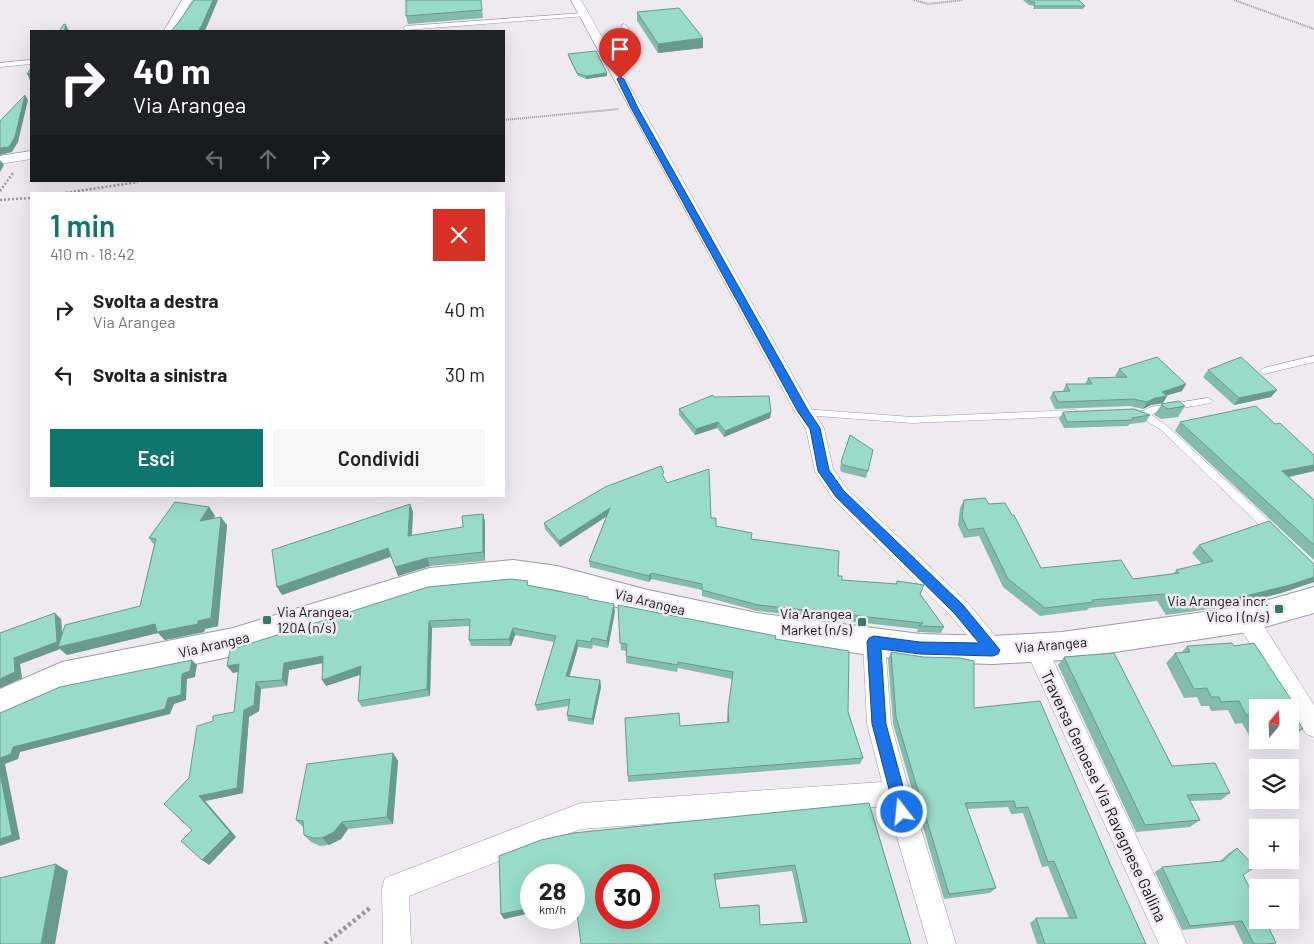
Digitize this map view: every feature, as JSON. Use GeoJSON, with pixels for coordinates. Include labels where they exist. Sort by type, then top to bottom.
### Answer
{"type":"FeatureCollection","features":[{"type":"Feature","properties":{"kind":"street"},"geometry":{"type":"LineString","coordinates":[[170,30],[187,0]]}},
{"type":"Feature","properties":{"kind":"street"},"geometry":{"type":"LineString","coordinates":[[576,0],[614,65],[635,108],[804,412],[815,428],[824,471],[840,494],[959,609],[993,650]]}},
{"type":"Feature","properties":{"kind":"street"},"geometry":{"type":"LineString","coordinates":[[0,160],[30,155]]}},
{"type":"Feature","properties":{"kind":"street","name":"Via Arangea"},"geometry":{"type":"LineString","coordinates":[[0,705],[62,677],[233,642],[430,580],[513,572],[557,578],[648,603],[757,626],[920,648],[993,650],[1062,646],[1248,619],[1314,600]]}},
{"type":"Feature","properties":{"kind":"street"},"geometry":{"type":"LineString","coordinates":[[1248,619],[1314,726]]}},
{"type":"Feature","properties":{"kind":"street"},"geometry":{"type":"LineString","coordinates":[[874,642],[879,724],[897,793],[942,944]]}},
{"type":"Feature","properties":{"kind":"street","name":"Traversa Genoese Via Ravagnese Gallina"},"geometry":{"type":"LineString","coordinates":[[1036,648],[1173,944]]}},
{"type":"Feature","properties":{"kind":"street"},"geometry":{"type":"LineString","coordinates":[[397,944],[395,888],[581,816],[897,793]]}},
{"type":"Feature","properties":{"kind":"lane"},"geometry":{"type":"LineString","coordinates":[[406,28],[584,15]]}},
{"type":"Feature","properties":{"kind":"lane"},"geometry":{"type":"LineString","coordinates":[[614,65],[632,61],[638,55],[637,48],[624,26]]}},
{"type":"Feature","properties":{"kind":"lane"},"geometry":{"type":"LineString","coordinates":[[0,65],[30,62]]}},
{"type":"Feature","properties":{"kind":"lane"},"geometry":{"type":"LineString","coordinates":[[1264,371],[1314,359]]}},
{"type":"Feature","properties":{"kind":"lane"},"geometry":{"type":"LineString","coordinates":[[1145,415],[1151,410],[1208,402]]}},
{"type":"Feature","properties":{"kind":"lane"},"geometry":{"type":"LineString","coordinates":[[1130,411],[1145,415],[1164,428],[1278,536]]}},
{"type":"Feature","properties":{"kind":"lane"},"geometry":{"type":"LineString","coordinates":[[804,412],[912,420],[1090,413]]}},
{"type":"Feature","properties":{"kind":"path"},"geometry":{"type":"LineString","coordinates":[[914,0],[928,4],[963,0]]}},
{"type":"Feature","properties":{"kind":"path"},"geometry":{"type":"LineString","coordinates":[[1234,0],[1240,0]]}},
{"type":"Feature","properties":{"kind":"path"},"geometry":{"type":"LineString","coordinates":[[1234,0],[1314,29]]}},
{"type":"Feature","properties":{"kind":"path"},"geometry":{"type":"LineString","coordinates":[[505,120],[635,108]]}},
{"type":"Feature","properties":{"kind":"path"},"geometry":{"type":"LineString","coordinates":[[70,192],[138,182]]}},
{"type":"Feature","properties":{"kind":"path"},"geometry":{"type":"LineString","coordinates":[[0,200],[30,198]]}},
{"type":"Feature","properties":{"kind":"path"},"geometry":{"type":"LineString","coordinates":[[325,944],[395,888]]}},
{"type":"Feature","properties":{"kind":"building"},"geometry":{"type":"Polygon","coordinates":[[[194,0],[213,0],[199,30],[172,30],[194,0]]]}},
{"type":"Feature","properties":{"kind":"building"},"geometry":{"type":"Polygon","coordinates":[[[406,0],[481,0],[482,10],[406,16],[406,0]]]}},
{"type":"Feature","properties":{"kind":"building"},"geometry":{"type":"Polygon","coordinates":[[[1028,0],[1079,0],[1085,6],[1034,6],[1035,2],[1028,0]]]}},
{"type":"Feature","properties":{"kind":"building"},"geometry":{"type":"Polygon","coordinates":[[[679,8],[703,38],[658,44],[637,12],[679,8]]]}},
{"type":"Feature","properties":{"kind":"building"},"geometry":{"type":"Polygon","coordinates":[[[64,24],[66,25],[64,30],[60,30],[64,24]]]}},
{"type":"Feature","properties":{"kind":"building"},"geometry":{"type":"Polygon","coordinates":[[[596,51],[607,73],[586,76],[577,73],[568,54],[596,51]]]}},
{"type":"Feature","properties":{"kind":"building"},"geometry":{"type":"Polygon","coordinates":[[[25,95],[15,137],[9,147],[0,148],[0,121],[25,95]]]}},
{"type":"Feature","properties":{"kind":"building"},"geometry":{"type":"Polygon","coordinates":[[[1157,357],[1186,384],[1162,392],[1167,396],[1155,398],[1147,402],[1134,399],[1058,402],[1053,392],[1070,391],[1066,384],[1092,384],[1088,378],[1127,377],[1119,369],[1157,357]]]}},
{"type":"Feature","properties":{"kind":"building"},"geometry":{"type":"Polygon","coordinates":[[[1241,357],[1277,390],[1239,398],[1208,370],[1241,357]]]}},
{"type":"Feature","properties":{"kind":"building"},"geometry":{"type":"Polygon","coordinates":[[[713,395],[714,397],[769,396],[771,412],[725,431],[718,422],[696,429],[679,409],[713,395]]]}},
{"type":"Feature","properties":{"kind":"building"},"geometry":{"type":"Polygon","coordinates":[[[1179,401],[1185,406],[1168,409],[1161,404],[1179,401]]]}},
{"type":"Feature","properties":{"kind":"building"},"geometry":{"type":"Polygon","coordinates":[[[1256,406],[1275,424],[1280,423],[1314,455],[1314,465],[1282,471],[1314,500],[1314,545],[1180,422],[1256,406]]]}},
{"type":"Feature","properties":{"kind":"building"},"geometry":{"type":"Polygon","coordinates":[[[1134,409],[1150,415],[1132,418],[1132,420],[1067,422],[1063,412],[1134,409]]]}},
{"type":"Feature","properties":{"kind":"building"},"geometry":{"type":"Polygon","coordinates":[[[850,435],[873,450],[868,471],[843,465],[841,462],[850,435]]]}},
{"type":"Feature","properties":{"kind":"building"},"geometry":{"type":"Polygon","coordinates":[[[661,466],[664,473],[662,474],[667,483],[709,469],[711,518],[716,518],[716,526],[752,533],[751,539],[839,551],[838,576],[842,576],[842,580],[897,584],[897,581],[924,585],[920,594],[944,627],[919,626],[923,623],[758,605],[702,590],[702,584],[651,573],[649,576],[589,561],[610,508],[559,541],[544,523],[605,487],[661,466]]]}},
{"type":"Feature","properties":{"kind":"building"},"geometry":{"type":"Polygon","coordinates":[[[985,498],[989,504],[1005,503],[1012,515],[1014,515],[1041,568],[1121,560],[1133,579],[1179,573],[1176,570],[1213,561],[1199,545],[1269,521],[1314,564],[1314,577],[1233,599],[1173,608],[1164,594],[1092,600],[1093,602],[1045,608],[1008,579],[983,528],[968,530],[962,517],[964,500],[985,498]]]}},
{"type":"Feature","properties":{"kind":"building"},"geometry":{"type":"Polygon","coordinates":[[[175,502],[209,507],[200,521],[221,517],[211,618],[198,621],[198,624],[157,632],[155,624],[58,647],[65,625],[140,606],[156,539],[149,538],[175,502]]]}},
{"type":"Feature","properties":{"kind":"building"},"geometry":{"type":"Polygon","coordinates":[[[410,504],[408,536],[463,527],[462,516],[483,514],[483,552],[427,558],[395,567],[388,548],[277,587],[272,550],[410,504]]]}},
{"type":"Feature","properties":{"kind":"building"},"geometry":{"type":"Polygon","coordinates":[[[511,579],[528,581],[527,585],[614,604],[607,641],[592,638],[591,642],[577,640],[566,676],[600,680],[592,719],[567,715],[570,699],[535,705],[556,636],[513,628],[509,639],[469,640],[470,619],[429,621],[427,689],[358,701],[361,666],[322,680],[323,656],[284,663],[282,680],[256,682],[254,705],[244,710],[237,788],[199,796],[230,832],[202,860],[181,841],[192,830],[164,804],[189,778],[197,726],[213,721],[213,716],[234,712],[239,664],[227,666],[230,650],[428,587],[511,579]]]}},
{"type":"Feature","properties":{"kind":"building"},"geometry":{"type":"Polygon","coordinates":[[[618,605],[776,636],[775,639],[849,651],[848,712],[863,758],[628,776],[625,718],[679,713],[680,726],[729,722],[728,710],[733,672],[678,662],[678,665],[626,656],[627,644],[620,643],[618,605]]]}},
{"type":"Feature","properties":{"kind":"building"},"geometry":{"type":"Polygon","coordinates":[[[55,613],[57,642],[14,658],[15,672],[0,679],[0,633],[55,613]]]}},
{"type":"Feature","properties":{"kind":"building"},"geometry":{"type":"Polygon","coordinates":[[[1232,643],[1234,646],[1254,643],[1291,699],[1249,699],[1249,715],[1246,715],[1239,701],[1221,702],[1219,697],[1211,697],[1207,688],[1194,689],[1175,653],[1190,652],[1187,646],[1232,643]]]}},
{"type":"Feature","properties":{"kind":"building"},"geometry":{"type":"Polygon","coordinates":[[[891,652],[923,657],[960,658],[974,661],[974,708],[1040,701],[1146,944],[1045,944],[1036,918],[1077,918],[1054,861],[1048,862],[1028,807],[1016,808],[1014,801],[965,803],[996,888],[949,894],[896,717],[891,652]]]}},
{"type":"Feature","properties":{"kind":"building"},"geometry":{"type":"Polygon","coordinates":[[[1114,653],[1172,766],[1215,763],[1230,793],[1187,795],[1200,820],[1145,825],[1064,657],[1114,653]]]}},
{"type":"Feature","properties":{"kind":"building"},"geometry":{"type":"Polygon","coordinates":[[[192,660],[190,671],[182,674],[181,695],[168,698],[165,709],[13,747],[11,754],[0,758],[0,713],[60,687],[192,660]]]}},
{"type":"Feature","properties":{"kind":"building"},"geometry":{"type":"Polygon","coordinates":[[[393,753],[387,817],[342,822],[334,832],[322,838],[304,835],[303,821],[296,820],[307,764],[393,753]]]}},
{"type":"Feature","properties":{"kind":"building"},"geometry":{"type":"Polygon","coordinates":[[[0,773],[12,835],[0,839],[0,773]]]}},
{"type":"Feature","properties":{"kind":"building"},"geometry":{"type":"Polygon","coordinates":[[[869,803],[911,944],[581,944],[579,929],[585,929],[585,864],[520,864],[520,910],[501,914],[499,856],[541,840],[573,833],[869,803]],[[795,865],[714,874],[720,908],[759,905],[760,925],[807,922],[795,865]]]}},
{"type":"Feature","properties":{"kind":"building"},"geometry":{"type":"Polygon","coordinates":[[[1237,848],[1249,861],[1249,869],[1252,869],[1243,875],[1249,887],[1249,929],[1269,929],[1276,943],[1254,944],[1242,921],[1190,926],[1162,867],[1223,861],[1237,848]]]}},
{"type":"Feature","properties":{"kind":"building"},"geometry":{"type":"Polygon","coordinates":[[[56,864],[41,944],[0,944],[0,878],[56,864]]]}},
{"type":"Feature","properties":{"kind":"place","name":"Via Arangea incr. Vico I (n/s)"},"geometry":{"type":"Point","coordinates":[1279,609]}},
{"type":"Feature","properties":{"kind":"place","name":"Via Arangea, 120A (n/s)"},"geometry":{"type":"Point","coordinates":[267,620]}},
{"type":"Feature","properties":{"kind":"place","name":"Via Arangea Market (n/s)"},"geometry":{"type":"Point","coordinates":[862,622]}},
{"type":"Feature","properties":{"kind":"route"},"geometry":{"type":"LineString","coordinates":[[620,79],[719,260],[804,412],[815,428],[824,471],[840,494],[959,609],[993,650],[920,648],[874,642],[879,724],[902,812]]}}]}
